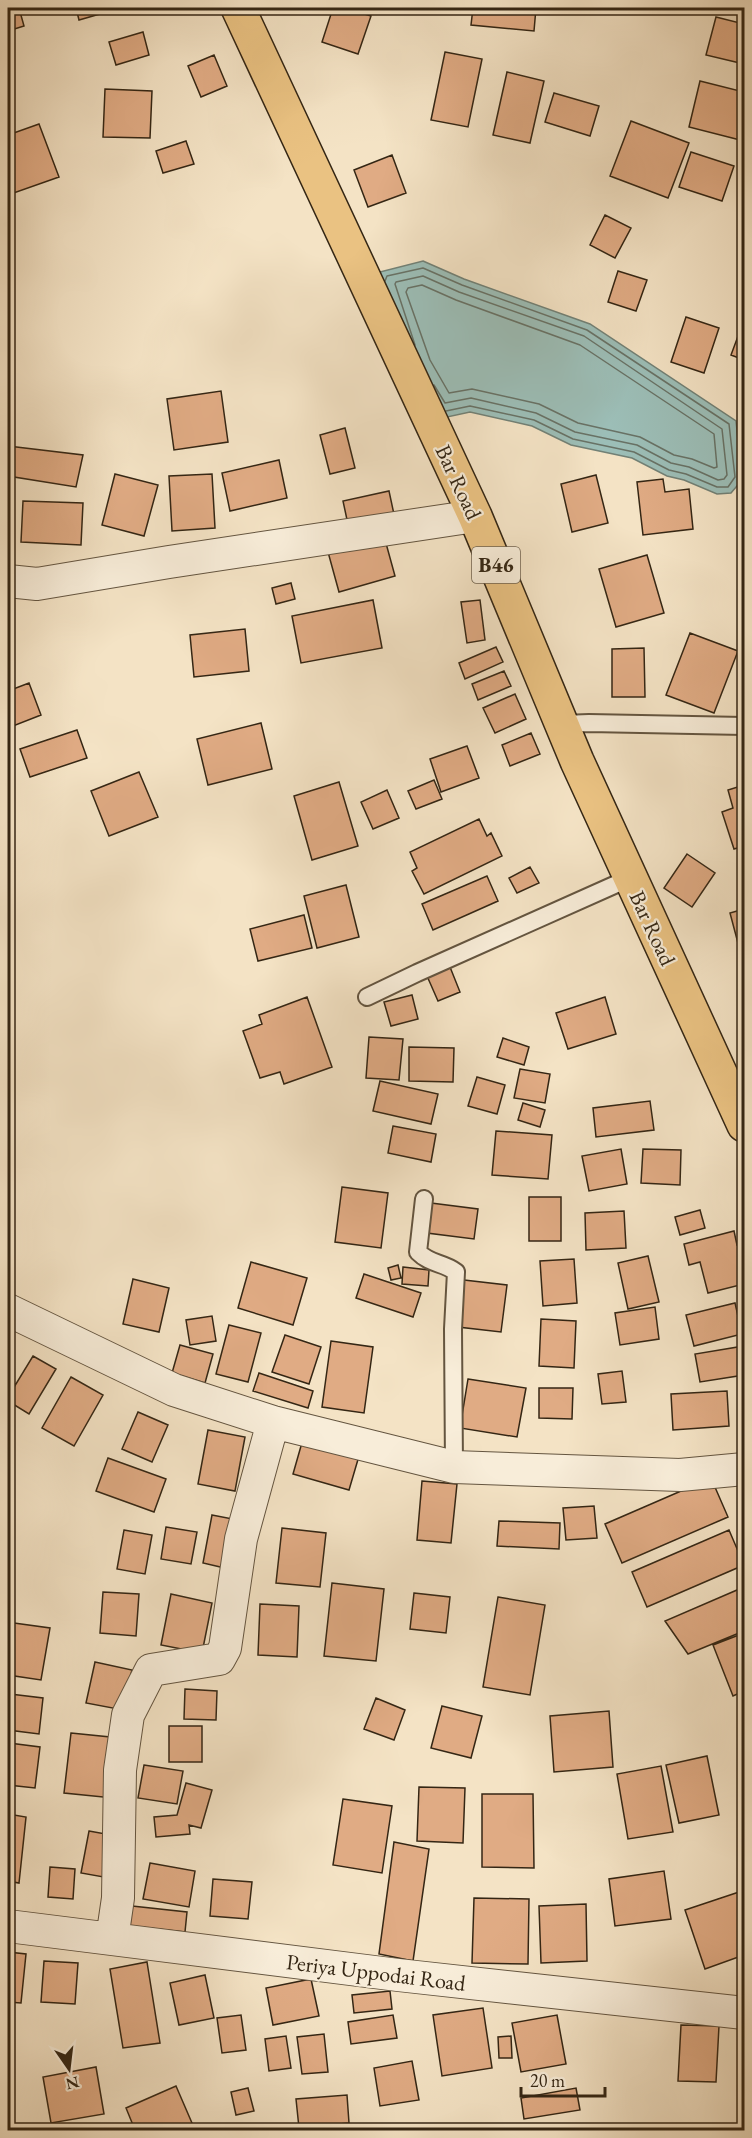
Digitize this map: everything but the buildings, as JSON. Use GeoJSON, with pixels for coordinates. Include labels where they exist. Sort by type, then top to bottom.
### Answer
{"type":"FeatureCollection","features":[{"type":"Feature","properties":{"kind":"main road","name":"Bar Road"},"geometry":{"type":"LineString","coordinates":[[238,8],[476,516],[577,761],[744,1125]]}},
{"type":"Feature","properties":{"kind":"street"},"geometry":{"type":"LineString","coordinates":[[8,581],[37,584],[476,516]]}},
{"type":"Feature","properties":{"kind":"street"},"geometry":{"type":"LineString","coordinates":[[8,1310],[174,1390],[273,1422],[454,1467],[680,1475],[744,1469]]}},
{"type":"Feature","properties":{"kind":"street"},"geometry":{"type":"LineString","coordinates":[[112,1939],[118,1898],[120,1770],[128,1715],[151,1670],[219,1659],[225,1648],[241,1539],[273,1422]]}},
{"type":"Feature","properties":{"kind":"street","name":"Periya Uppodai Road"},"geometry":{"type":"LineString","coordinates":[[8,1926],[398,1975],[744,2013]]}},
{"type":"Feature","properties":{"kind":"lane"},"geometry":{"type":"LineString","coordinates":[[563,724],[744,726]]}},
{"type":"Feature","properties":{"kind":"lane"},"geometry":{"type":"LineString","coordinates":[[367,997],[630,878]]}},
{"type":"Feature","properties":{"kind":"lane"},"geometry":{"type":"LineString","coordinates":[[424,1199],[418,1252],[427,1261],[450,1267],[456,1272],[453,1329],[454,1467]]}},
{"type":"Feature","properties":{"kind":"water"},"geometry":{"type":"Polygon","coordinates":[[[423,261],[464,279],[590,324],[736,421],[742,480],[731,493],[717,494],[684,480],[667,476],[632,458],[571,445],[532,426],[470,412],[438,419],[376,273],[423,261]]]}}]}
